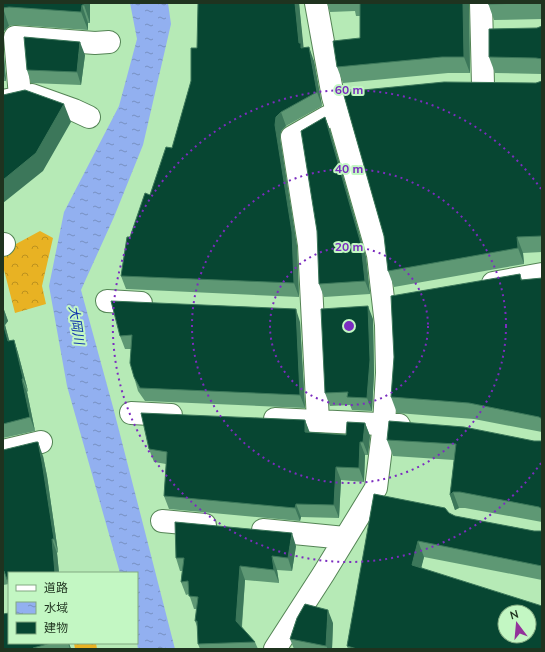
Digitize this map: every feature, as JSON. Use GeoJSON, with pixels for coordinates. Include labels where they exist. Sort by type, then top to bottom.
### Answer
{"type":"FeatureCollection","features":[{"type":"Feature","properties":{"kind":"street"},"geometry":{"type":"LineString","coordinates":[[275,649],[376,488],[384,424],[386,325],[389,302],[378,255],[335,105],[316,3]]}},
{"type":"Feature","properties":{"kind":"street"},"geometry":{"type":"LineString","coordinates":[[481,3],[482,33],[473,85],[505,86]]}},
{"type":"Feature","properties":{"kind":"street"},"geometry":{"type":"LineString","coordinates":[[482,33],[504,32]]}},
{"type":"Feature","properties":{"kind":"street"},"geometry":{"type":"LineString","coordinates":[[89,117],[32,95],[12,99],[15,37],[95,43],[109,42]]}},
{"type":"Feature","properties":{"kind":"street"},"geometry":{"type":"LineString","coordinates":[[318,421],[321,310],[292,137],[335,105],[356,95]]}},
{"type":"Feature","properties":{"kind":"street"},"geometry":{"type":"LineString","coordinates":[[470,287],[542,274]]}},
{"type":"Feature","properties":{"kind":"street"},"geometry":{"type":"LineString","coordinates":[[107,301],[162,304]]}},
{"type":"Feature","properties":{"kind":"street"},"geometry":{"type":"LineString","coordinates":[[360,307],[389,302]]}},
{"type":"Feature","properties":{"kind":"street"},"geometry":{"type":"LineString","coordinates":[[289,309],[321,310]]}},
{"type":"Feature","properties":{"kind":"street"},"geometry":{"type":"LineString","coordinates":[[131,414],[194,416]]}},
{"type":"Feature","properties":{"kind":"street"},"geometry":{"type":"LineString","coordinates":[[256,419],[384,424],[421,427]]}},
{"type":"Feature","properties":{"kind":"street"},"geometry":{"type":"LineString","coordinates":[[3,451],[41,442]]}},
{"type":"Feature","properties":{"kind":"street"},"geometry":{"type":"LineString","coordinates":[[162,521],[223,527]]}},
{"type":"Feature","properties":{"kind":"street"},"geometry":{"type":"LineString","coordinates":[[246,529],[345,538]]}},
{"type":"Feature","properties":{"kind":"green space"},"geometry":{"type":"Polygon","coordinates":[[[40,231],[53,238],[42,286],[46,304],[15,313],[3,266],[3,251],[40,231]]]}},
{"type":"Feature","properties":{"kind":"green space"},"geometry":{"type":"Polygon","coordinates":[[[74,644],[96,644],[97,649],[75,649],[74,644]]]}},
{"type":"Feature","properties":{"kind":"water","name":"大岡川"},"geometry":{"type":"Polygon","coordinates":[[[130,3],[168,3],[171,24],[143,145],[114,217],[81,290],[113,407],[175,649],[138,649],[138,572],[120,572],[67,386],[49,286],[64,212],[119,106],[137,39],[130,3]]]}},
{"type":"Feature","properties":{"kind":"building"},"geometry":{"type":"Polygon","coordinates":[[[3,3],[84,3],[84,5],[82,5],[81,12],[9,7],[3,8],[3,3]]]}},
{"type":"Feature","properties":{"kind":"building"},"geometry":{"type":"Polygon","coordinates":[[[198,3],[295,3],[299,43],[301,43],[301,48],[309,47],[317,92],[281,112],[276,117],[275,125],[292,232],[294,283],[121,276],[127,237],[130,237],[145,193],[150,195],[166,147],[172,148],[191,81],[191,48],[197,48],[198,3]]]}},
{"type":"Feature","properties":{"kind":"building"},"geometry":{"type":"Polygon","coordinates":[[[360,3],[463,3],[464,57],[442,57],[337,67],[333,41],[360,38],[360,3]]]}},
{"type":"Feature","properties":{"kind":"building"},"geometry":{"type":"Polygon","coordinates":[[[488,3],[524,3],[488,4],[488,3]]]}},
{"type":"Feature","properties":{"kind":"building"},"geometry":{"type":"Polygon","coordinates":[[[542,26],[542,59],[489,57],[489,29],[537,28],[542,26]]]}},
{"type":"Feature","properties":{"kind":"building"},"geometry":{"type":"Polygon","coordinates":[[[24,37],[80,42],[77,72],[27,70],[24,37]]]}},
{"type":"Feature","properties":{"kind":"building"},"geometry":{"type":"Polygon","coordinates":[[[542,81],[542,236],[517,237],[518,248],[388,271],[384,236],[343,92],[444,82],[536,83],[542,81]]]}},
{"type":"Feature","properties":{"kind":"building"},"geometry":{"type":"Polygon","coordinates":[[[25,90],[64,104],[36,153],[3,180],[3,95],[25,90]]]}},
{"type":"Feature","properties":{"kind":"building"},"geometry":{"type":"Polygon","coordinates":[[[325,117],[361,244],[365,281],[319,284],[317,231],[301,131],[325,117]]]}},
{"type":"Feature","properties":{"kind":"building"},"geometry":{"type":"Polygon","coordinates":[[[520,274],[521,280],[542,278],[542,419],[539,417],[469,403],[391,397],[394,357],[391,296],[520,274]]]}},
{"type":"Feature","properties":{"kind":"building"},"geometry":{"type":"Polygon","coordinates":[[[111,301],[296,309],[300,395],[140,388],[134,377],[130,363],[132,335],[120,336],[111,301]]]}},
{"type":"Feature","properties":{"kind":"building"},"geometry":{"type":"Polygon","coordinates":[[[368,306],[370,360],[367,398],[347,397],[348,392],[325,393],[321,309],[368,306]]]}},
{"type":"Feature","properties":{"kind":"building"},"geometry":{"type":"Polygon","coordinates":[[[3,323],[8,341],[14,340],[30,417],[3,424],[3,323]]]}},
{"type":"Feature","properties":{"kind":"building"},"geometry":{"type":"Polygon","coordinates":[[[141,413],[305,420],[305,432],[346,435],[347,422],[365,423],[363,442],[360,442],[359,468],[336,467],[334,505],[296,504],[295,508],[164,496],[167,452],[149,449],[141,413]]]}},
{"type":"Feature","properties":{"kind":"building"},"geometry":{"type":"Polygon","coordinates":[[[389,421],[464,427],[534,441],[542,440],[542,509],[539,507],[460,492],[453,492],[450,495],[456,444],[387,440],[389,421]]]}},
{"type":"Feature","properties":{"kind":"building"},"geometry":{"type":"Polygon","coordinates":[[[38,442],[54,539],[52,539],[55,572],[8,572],[8,582],[3,571],[3,450],[38,442]]]}},
{"type":"Feature","properties":{"kind":"building"},"geometry":{"type":"Polygon","coordinates":[[[374,494],[445,508],[449,513],[455,516],[534,531],[542,530],[542,566],[418,541],[412,565],[536,604],[497,604],[497,644],[537,644],[537,604],[542,606],[542,649],[357,649],[347,646],[374,494]]]}},
{"type":"Feature","properties":{"kind":"building"},"geometry":{"type":"Polygon","coordinates":[[[175,522],[292,533],[288,558],[272,556],[274,570],[240,566],[236,621],[255,642],[198,644],[197,621],[195,621],[198,597],[189,596],[188,581],[181,582],[184,558],[176,558],[175,522]]]}},
{"type":"Feature","properties":{"kind":"building"},"geometry":{"type":"Polygon","coordinates":[[[305,604],[328,610],[326,646],[290,639],[297,618],[305,604]]]}},
{"type":"Feature","properties":{"kind":"building"},"geometry":{"type":"Polygon","coordinates":[[[8,613],[8,644],[47,644],[33,649],[3,649],[3,614],[8,613]]]}}]}
